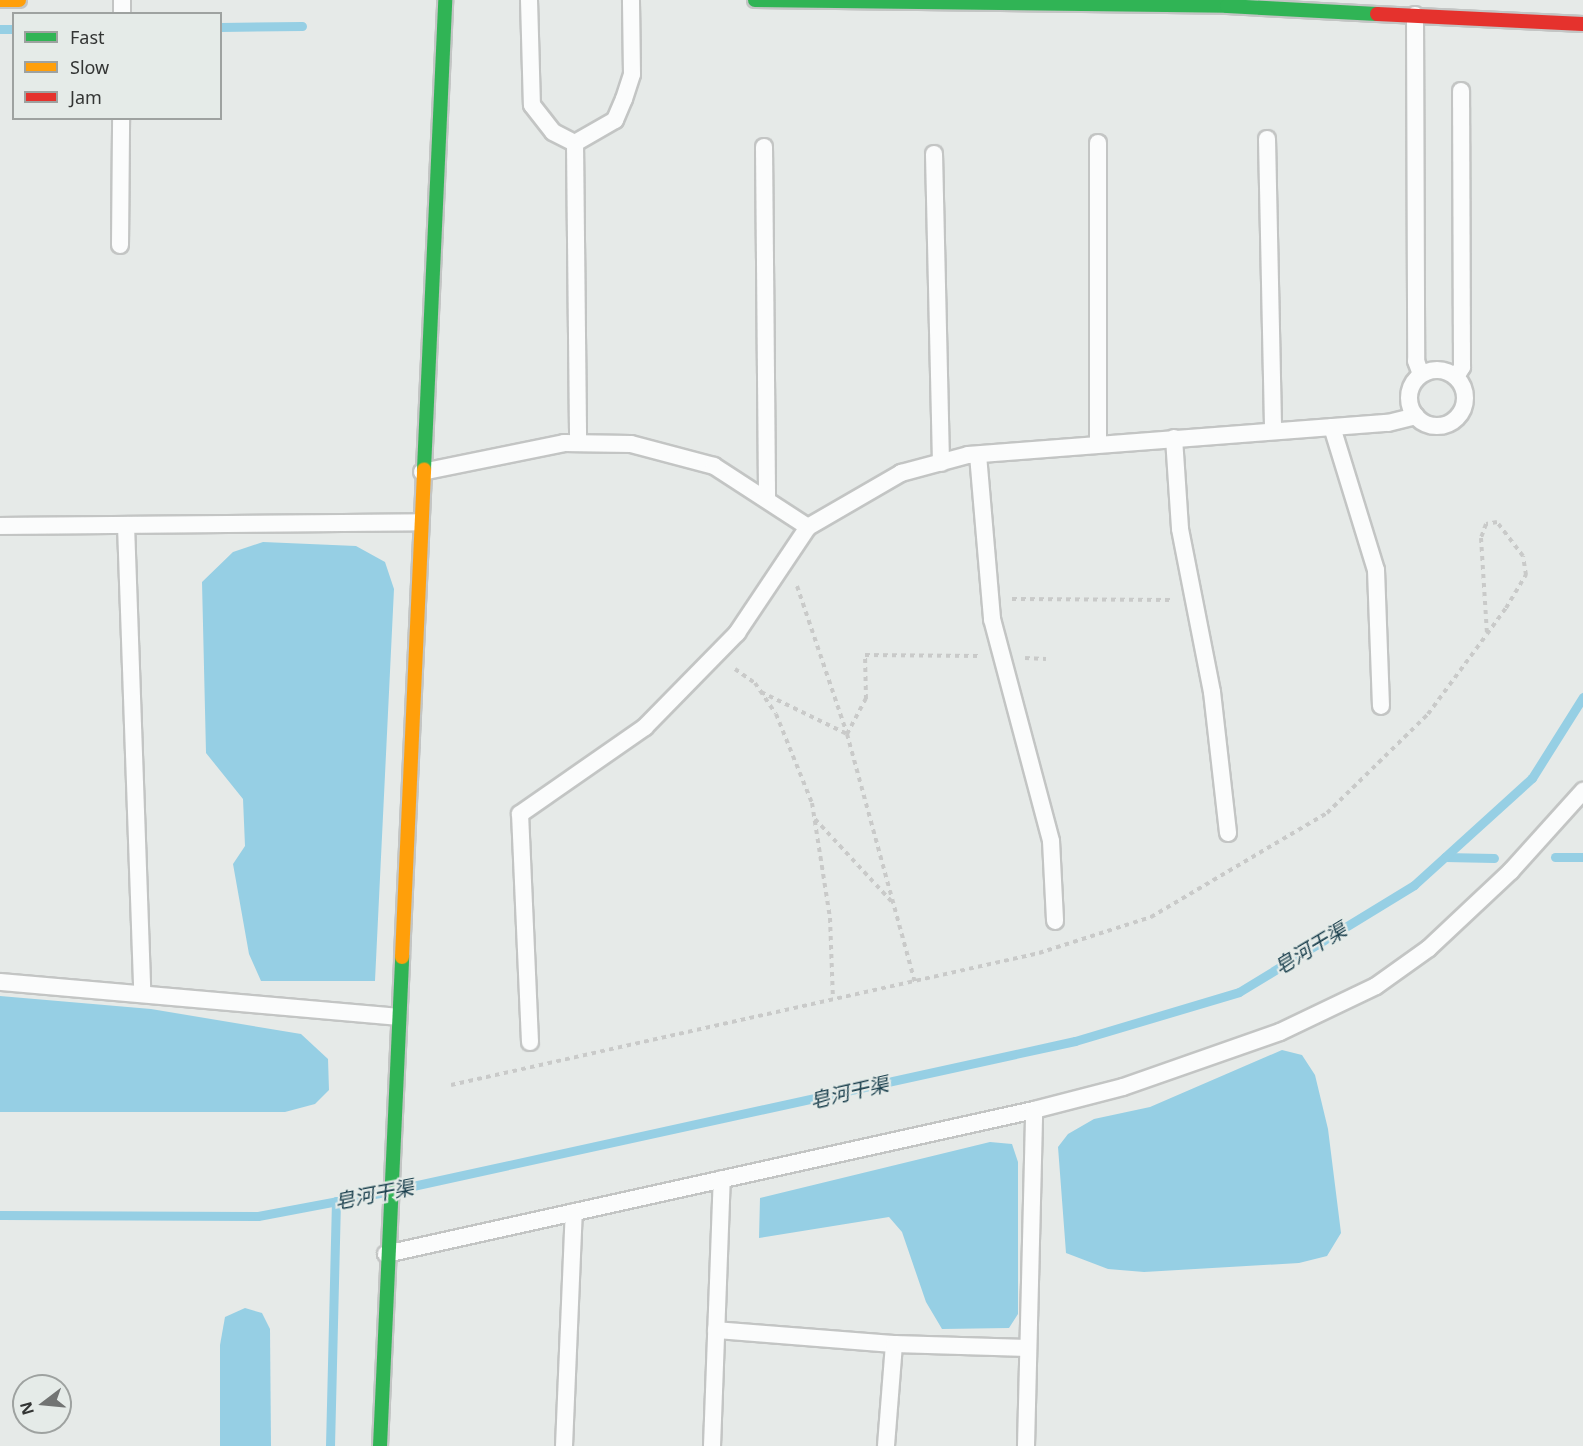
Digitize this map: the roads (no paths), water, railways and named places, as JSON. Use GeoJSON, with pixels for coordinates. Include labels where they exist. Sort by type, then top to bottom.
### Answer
{"type":"FeatureCollection","features":[{"type":"Feature","properties":{"kind":"street"},"geometry":{"type":"LineString","coordinates":[[0,0],[19,0]]}},
{"type":"Feature","properties":{"kind":"street"},"geometry":{"type":"LineString","coordinates":[[380,1446],[386,1246],[445,0]]}},
{"type":"Feature","properties":{"kind":"street"},"geometry":{"type":"LineString","coordinates":[[755,0],[1100,2],[1426,10],[1583,24]]}},
{"type":"Feature","properties":{"kind":"lane"},"geometry":{"type":"LineString","coordinates":[[529,0],[532,105],[553,132],[575,143]]}},
{"type":"Feature","properties":{"kind":"lane"},"geometry":{"type":"LineString","coordinates":[[575,143],[615,120],[624,99],[632,74],[631,0]]}},
{"type":"Feature","properties":{"kind":"lane"},"geometry":{"type":"LineString","coordinates":[[1421,374],[1416,361],[1426,10]]}},
{"type":"Feature","properties":{"kind":"lane"},"geometry":{"type":"LineString","coordinates":[[530,1042],[520,814],[645,727],[737,633],[808,527],[901,473],[978,455],[1098,443],[1332,427],[1416,416],[1440,426],[1456,418],[1464,403],[1456,378],[1462,367],[1461,91]]}},
{"type":"Feature","properties":{"kind":"lane"},"geometry":{"type":"LineString","coordinates":[[120,245],[122,120]]}},
{"type":"Feature","properties":{"kind":"lane"},"geometry":{"type":"LineString","coordinates":[[1267,139],[1273,431]]}},
{"type":"Feature","properties":{"kind":"lane"},"geometry":{"type":"LineString","coordinates":[[575,143],[578,443]]}},
{"type":"Feature","properties":{"kind":"lane"},"geometry":{"type":"LineString","coordinates":[[1098,143],[1098,443]]}},
{"type":"Feature","properties":{"kind":"lane"},"geometry":{"type":"LineString","coordinates":[[764,147],[767,498]]}},
{"type":"Feature","properties":{"kind":"lane"},"geometry":{"type":"LineString","coordinates":[[934,154],[941,463]]}},
{"type":"Feature","properties":{"kind":"lane"},"geometry":{"type":"LineString","coordinates":[[1416,416],[1410,389],[1421,374],[1439,370],[1456,378]]}},
{"type":"Feature","properties":{"kind":"lane"},"geometry":{"type":"LineString","coordinates":[[1332,427],[1376,570],[1382,706]]}},
{"type":"Feature","properties":{"kind":"lane"},"geometry":{"type":"LineString","coordinates":[[1174,438],[1192,600],[1212,692],[1228,833]]}},
{"type":"Feature","properties":{"kind":"lane"},"geometry":{"type":"LineString","coordinates":[[422,472],[578,443],[631,444],[714,466],[767,498],[808,527]]}},
{"type":"Feature","properties":{"kind":"lane"},"geometry":{"type":"LineString","coordinates":[[978,455],[991,599],[999,656],[1051,841],[1055,921]]}},
{"type":"Feature","properties":{"kind":"lane"},"geometry":{"type":"LineString","coordinates":[[0,526],[420,522]]}},
{"type":"Feature","properties":{"kind":"lane"},"geometry":{"type":"LineString","coordinates":[[126,525],[142,994]]}},
{"type":"Feature","properties":{"kind":"lane"},"geometry":{"type":"LineString","coordinates":[[386,1246],[574,1212],[1034,1110],[1123,1087],[1280,1032],[1376,986],[1429,948],[1503,879],[1583,791]]}},
{"type":"Feature","properties":{"kind":"lane"},"geometry":{"type":"LineString","coordinates":[[0,982],[397,1017]]}},
{"type":"Feature","properties":{"kind":"lane"},"geometry":{"type":"LineString","coordinates":[[1026,1446],[1034,1110]]}},
{"type":"Feature","properties":{"kind":"lane"},"geometry":{"type":"LineString","coordinates":[[712,1446],[722,1179]]}},
{"type":"Feature","properties":{"kind":"lane"},"geometry":{"type":"LineString","coordinates":[[564,1446],[574,1212]]}},
{"type":"Feature","properties":{"kind":"lane"},"geometry":{"type":"LineString","coordinates":[[716,1330],[894,1344],[1028,1348]]}},
{"type":"Feature","properties":{"kind":"lane"},"geometry":{"type":"LineString","coordinates":[[886,1446],[894,1344]]}},
{"type":"Feature","properties":{"kind":"water"},"geometry":{"type":"Polygon","coordinates":[[[263,542],[356,546],[385,562],[394,589],[375,981],[261,981],[249,954],[233,864],[245,846],[243,799],[206,753],[202,582],[233,552],[263,542]]]}},
{"type":"Feature","properties":{"kind":"water"},"geometry":{"type":"Polygon","coordinates":[[[0,996],[151,1009],[301,1034],[328,1059],[329,1090],[315,1104],[285,1112],[0,1112],[0,996]]]}},
{"type":"Feature","properties":{"kind":"water"},"geometry":{"type":"Polygon","coordinates":[[[1282,1050],[1302,1055],[1315,1075],[1328,1129],[1341,1233],[1327,1256],[1299,1263],[1144,1272],[1108,1269],[1066,1253],[1058,1147],[1068,1134],[1094,1119],[1150,1107],[1282,1050]]]}},
{"type":"Feature","properties":{"kind":"water"},"geometry":{"type":"Polygon","coordinates":[[[990,1142],[1012,1144],[1018,1162],[1018,1314],[1009,1328],[942,1329],[926,1302],[902,1232],[889,1217],[759,1238],[760,1198],[990,1142]]]}},
{"type":"Feature","properties":{"kind":"water"},"geometry":{"type":"Polygon","coordinates":[[[245,1308],[262,1313],[270,1329],[271,1446],[220,1446],[220,1345],[225,1317],[245,1308]]]}},
{"type":"Feature","properties":{"kind":"waterway"},"geometry":{"type":"LineString","coordinates":[[222,27],[302,26]]}},
{"type":"Feature","properties":{"kind":"waterway"},"geometry":{"type":"LineString","coordinates":[[0,29],[12,29]]}},
{"type":"Feature","properties":{"kind":"waterway","name":"皂河干渠"},"geometry":{"type":"LineString","coordinates":[[399,1189],[1075,1041],[1239,992],[1414,885],[1532,778],[1583,697]]}},
{"type":"Feature","properties":{"kind":"waterway"},"geometry":{"type":"LineString","coordinates":[[1445,857],[1494,858]]}},
{"type":"Feature","properties":{"kind":"waterway"},"geometry":{"type":"LineString","coordinates":[[1555,857],[1583,857]]}},
{"type":"Feature","properties":{"kind":"waterway","name":"皂河干渠"},"geometry":{"type":"LineString","coordinates":[[0,1215],[258,1216],[385,1192]]}},
{"type":"Feature","properties":{"kind":"waterway"},"geometry":{"type":"LineString","coordinates":[[330,1446],[336,1201]]}}]}
